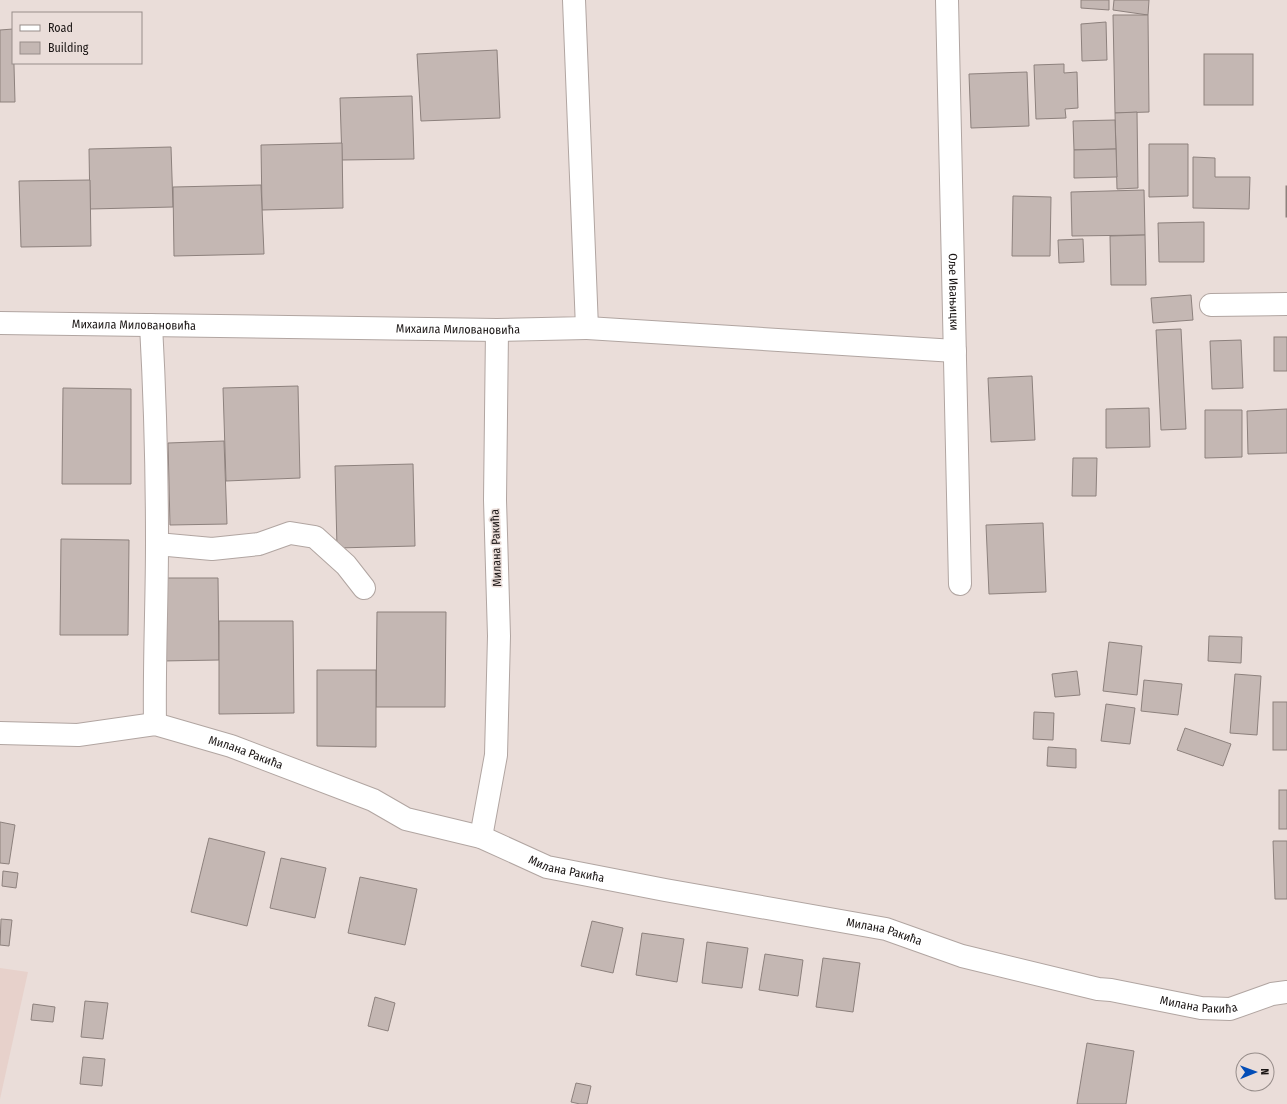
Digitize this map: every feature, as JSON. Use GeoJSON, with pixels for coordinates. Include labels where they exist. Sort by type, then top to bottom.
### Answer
{"type":"FeatureCollection","features":[{"type":"Feature","properties":{"kind":"street"},"geometry":{"type":"LineString","coordinates":[[574,0],[587,328]]}},
{"type":"Feature","properties":{"kind":"street","name":"Оље Ивањицки"},"geometry":{"type":"LineString","coordinates":[[947,0],[960,584]]}},
{"type":"Feature","properties":{"kind":"street"},"geometry":{"type":"LineString","coordinates":[[1211,305],[1287,304]]}},
{"type":"Feature","properties":{"kind":"street","name":"Михаила Миловановића"},"geometry":{"type":"LineString","coordinates":[[0,323],[497,330],[587,328],[955,351]]}},
{"type":"Feature","properties":{"kind":"street"},"geometry":{"type":"LineString","coordinates":[[151,325],[155,396],[157,544],[154,682],[155,724]]}},
{"type":"Feature","properties":{"kind":"street","name":"Милана Ракића"},"geometry":{"type":"LineString","coordinates":[[481,837],[496,755],[499,636],[494,500],[497,330]]}},
{"type":"Feature","properties":{"kind":"street"},"geometry":{"type":"LineString","coordinates":[[157,544],[212,549],[259,544],[290,533],[315,537],[346,565],[364,588]]}},
{"type":"Feature","properties":{"kind":"street","name":"Милана Ракића"},"geometry":{"type":"LineString","coordinates":[[0,733],[78,735],[155,724],[231,746],[373,800],[406,819],[481,837],[547,867],[665,890],[886,929],[962,956],[1098,989],[1111,990],[1201,1008],[1230,1010],[1272,994],[1287,992]]}},
{"type":"Feature","properties":{"kind":"shaded area"},"geometry":{"type":"Polygon","coordinates":[[[0,968],[28,972],[0,1099],[0,968]]]}},
{"type":"Feature","properties":{"kind":"building"},"geometry":{"type":"Polygon","coordinates":[[[1081,0],[1109,0],[1109,10],[1081,8],[1081,0]]]}},
{"type":"Feature","properties":{"kind":"building"},"geometry":{"type":"Polygon","coordinates":[[[1114,0],[1149,0],[1148,15],[1113,10],[1114,0]]]}},
{"type":"Feature","properties":{"kind":"building"},"geometry":{"type":"Polygon","coordinates":[[[1113,15],[1148,15],[1149,112],[1115,113],[1113,15]]]}},
{"type":"Feature","properties":{"kind":"building"},"geometry":{"type":"Polygon","coordinates":[[[1106,22],[1107,60],[1082,61],[1081,24],[1106,22]]]}},
{"type":"Feature","properties":{"kind":"building"},"geometry":{"type":"Polygon","coordinates":[[[12,29],[12,64],[14,64],[15,102],[0,102],[0,30],[12,29]]]}},
{"type":"Feature","properties":{"kind":"building"},"geometry":{"type":"Polygon","coordinates":[[[497,50],[500,118],[421,121],[417,54],[497,50]]]}},
{"type":"Feature","properties":{"kind":"building"},"geometry":{"type":"Polygon","coordinates":[[[1204,54],[1253,54],[1253,105],[1204,105],[1204,54]]]}},
{"type":"Feature","properties":{"kind":"building"},"geometry":{"type":"Polygon","coordinates":[[[1064,64],[1064,73],[1077,72],[1078,108],[1065,109],[1066,118],[1036,119],[1034,65],[1064,64]]]}},
{"type":"Feature","properties":{"kind":"building"},"geometry":{"type":"Polygon","coordinates":[[[1027,72],[1029,126],[971,128],[969,74],[1027,72]]]}},
{"type":"Feature","properties":{"kind":"building"},"geometry":{"type":"Polygon","coordinates":[[[412,96],[414,159],[342,160],[340,98],[412,96]]]}},
{"type":"Feature","properties":{"kind":"building"},"geometry":{"type":"Polygon","coordinates":[[[1137,112],[1138,188],[1117,189],[1115,113],[1137,112]]]}},
{"type":"Feature","properties":{"kind":"building"},"geometry":{"type":"Polygon","coordinates":[[[1115,120],[1116,149],[1074,150],[1073,121],[1115,120]]]}},
{"type":"Feature","properties":{"kind":"building"},"geometry":{"type":"Polygon","coordinates":[[[342,143],[343,208],[262,210],[261,145],[342,143]]]}},
{"type":"Feature","properties":{"kind":"building"},"geometry":{"type":"Polygon","coordinates":[[[1149,144],[1188,144],[1188,196],[1149,197],[1149,144]]]}},
{"type":"Feature","properties":{"kind":"building"},"geometry":{"type":"Polygon","coordinates":[[[171,147],[173,207],[90,209],[89,149],[171,147]]]}},
{"type":"Feature","properties":{"kind":"building"},"geometry":{"type":"Polygon","coordinates":[[[1116,149],[1117,177],[1074,178],[1074,150],[1116,149]]]}},
{"type":"Feature","properties":{"kind":"building"},"geometry":{"type":"Polygon","coordinates":[[[1193,157],[1215,158],[1215,177],[1250,177],[1249,209],[1193,208],[1193,157]]]}},
{"type":"Feature","properties":{"kind":"building"},"geometry":{"type":"Polygon","coordinates":[[[90,180],[91,246],[21,247],[19,181],[90,180]]]}},
{"type":"Feature","properties":{"kind":"building"},"geometry":{"type":"Polygon","coordinates":[[[261,185],[264,254],[174,256],[173,187],[261,185]]]}},
{"type":"Feature","properties":{"kind":"building"},"geometry":{"type":"Polygon","coordinates":[[[1287,186],[1287,217],[1286,217],[1287,186]]]}},
{"type":"Feature","properties":{"kind":"building"},"geometry":{"type":"Polygon","coordinates":[[[1144,190],[1145,235],[1072,236],[1071,192],[1144,190]]]}},
{"type":"Feature","properties":{"kind":"building"},"geometry":{"type":"Polygon","coordinates":[[[1013,196],[1051,197],[1050,256],[1012,256],[1013,196]]]}},
{"type":"Feature","properties":{"kind":"building"},"geometry":{"type":"Polygon","coordinates":[[[1204,222],[1204,262],[1159,262],[1158,223],[1204,222]]]}},
{"type":"Feature","properties":{"kind":"building"},"geometry":{"type":"Polygon","coordinates":[[[1145,235],[1146,285],[1111,285],[1110,236],[1145,235]]]}},
{"type":"Feature","properties":{"kind":"building"},"geometry":{"type":"Polygon","coordinates":[[[1083,239],[1084,262],[1059,263],[1058,240],[1083,239]]]}},
{"type":"Feature","properties":{"kind":"building"},"geometry":{"type":"Polygon","coordinates":[[[1191,295],[1193,320],[1153,323],[1151,298],[1191,295]]]}},
{"type":"Feature","properties":{"kind":"building"},"geometry":{"type":"Polygon","coordinates":[[[1181,329],[1186,429],[1161,430],[1156,330],[1181,329]]]}},
{"type":"Feature","properties":{"kind":"building"},"geometry":{"type":"Polygon","coordinates":[[[1274,337],[1287,337],[1287,371],[1274,371],[1274,337]]]}},
{"type":"Feature","properties":{"kind":"building"},"geometry":{"type":"Polygon","coordinates":[[[1241,340],[1243,388],[1212,389],[1210,341],[1241,340]]]}},
{"type":"Feature","properties":{"kind":"building"},"geometry":{"type":"Polygon","coordinates":[[[1032,376],[1035,440],[991,442],[988,378],[1032,376]]]}},
{"type":"Feature","properties":{"kind":"building"},"geometry":{"type":"Polygon","coordinates":[[[298,386],[300,478],[226,481],[223,388],[298,386]]]}},
{"type":"Feature","properties":{"kind":"building"},"geometry":{"type":"Polygon","coordinates":[[[63,388],[131,389],[131,484],[62,484],[63,388]]]}},
{"type":"Feature","properties":{"kind":"building"},"geometry":{"type":"Polygon","coordinates":[[[1149,408],[1150,447],[1106,448],[1106,409],[1149,408]]]}},
{"type":"Feature","properties":{"kind":"building"},"geometry":{"type":"Polygon","coordinates":[[[1287,409],[1287,453],[1248,454],[1247,411],[1287,409]]]}},
{"type":"Feature","properties":{"kind":"building"},"geometry":{"type":"Polygon","coordinates":[[[1205,410],[1242,410],[1242,457],[1205,458],[1205,410]]]}},
{"type":"Feature","properties":{"kind":"building"},"geometry":{"type":"Polygon","coordinates":[[[224,441],[227,524],[170,525],[168,443],[224,441]]]}},
{"type":"Feature","properties":{"kind":"building"},"geometry":{"type":"Polygon","coordinates":[[[1073,458],[1097,458],[1096,496],[1072,496],[1073,458]]]}},
{"type":"Feature","properties":{"kind":"building"},"geometry":{"type":"Polygon","coordinates":[[[413,464],[415,546],[337,548],[335,466],[413,464]]]}},
{"type":"Feature","properties":{"kind":"building"},"geometry":{"type":"Polygon","coordinates":[[[1043,523],[1046,592],[989,594],[986,525],[1043,523]]]}},
{"type":"Feature","properties":{"kind":"building"},"geometry":{"type":"Polygon","coordinates":[[[61,539],[129,540],[128,635],[60,635],[61,539]]]}},
{"type":"Feature","properties":{"kind":"building"},"geometry":{"type":"Polygon","coordinates":[[[162,578],[218,578],[219,660],[162,661],[162,578]]]}},
{"type":"Feature","properties":{"kind":"building"},"geometry":{"type":"Polygon","coordinates":[[[377,612],[446,612],[445,707],[376,707],[377,612]]]}},
{"type":"Feature","properties":{"kind":"building"},"geometry":{"type":"Polygon","coordinates":[[[219,621],[293,621],[294,713],[219,714],[219,621]]]}},
{"type":"Feature","properties":{"kind":"building"},"geometry":{"type":"Polygon","coordinates":[[[1209,636],[1242,637],[1241,663],[1208,661],[1209,636]]]}},
{"type":"Feature","properties":{"kind":"building"},"geometry":{"type":"Polygon","coordinates":[[[1109,642],[1142,646],[1137,695],[1103,691],[1109,642]]]}},
{"type":"Feature","properties":{"kind":"building"},"geometry":{"type":"Polygon","coordinates":[[[317,670],[376,670],[376,747],[317,746],[317,670]]]}},
{"type":"Feature","properties":{"kind":"building"},"geometry":{"type":"Polygon","coordinates":[[[1077,671],[1080,695],[1055,697],[1052,674],[1077,671]]]}},
{"type":"Feature","properties":{"kind":"building"},"geometry":{"type":"Polygon","coordinates":[[[1235,674],[1261,676],[1257,735],[1230,733],[1235,674]]]}},
{"type":"Feature","properties":{"kind":"building"},"geometry":{"type":"Polygon","coordinates":[[[1144,680],[1182,684],[1178,715],[1141,711],[1144,680]]]}},
{"type":"Feature","properties":{"kind":"building"},"geometry":{"type":"Polygon","coordinates":[[[1273,702],[1287,702],[1287,750],[1273,750],[1273,702]]]}},
{"type":"Feature","properties":{"kind":"building"},"geometry":{"type":"Polygon","coordinates":[[[1106,704],[1135,708],[1130,744],[1101,741],[1106,704]]]}},
{"type":"Feature","properties":{"kind":"building"},"geometry":{"type":"Polygon","coordinates":[[[1034,712],[1054,713],[1053,740],[1033,739],[1034,712]]]}},
{"type":"Feature","properties":{"kind":"building"},"geometry":{"type":"Polygon","coordinates":[[[1185,728],[1231,744],[1223,766],[1177,750],[1185,728]]]}},
{"type":"Feature","properties":{"kind":"building"},"geometry":{"type":"Polygon","coordinates":[[[1048,747],[1076,749],[1076,768],[1047,766],[1048,747]]]}},
{"type":"Feature","properties":{"kind":"building"},"geometry":{"type":"Polygon","coordinates":[[[1279,790],[1287,790],[1287,829],[1279,829],[1279,790]]]}},
{"type":"Feature","properties":{"kind":"building"},"geometry":{"type":"Polygon","coordinates":[[[0,822],[15,825],[9,864],[0,863],[0,822]]]}},
{"type":"Feature","properties":{"kind":"building"},"geometry":{"type":"Polygon","coordinates":[[[209,838],[265,852],[247,926],[191,912],[209,838]]]}},
{"type":"Feature","properties":{"kind":"building"},"geometry":{"type":"Polygon","coordinates":[[[1273,841],[1287,841],[1287,899],[1275,899],[1273,841]]]}},
{"type":"Feature","properties":{"kind":"building"},"geometry":{"type":"Polygon","coordinates":[[[281,858],[326,868],[315,918],[270,908],[281,858]]]}},
{"type":"Feature","properties":{"kind":"building"},"geometry":{"type":"Polygon","coordinates":[[[3,871],[18,873],[16,888],[2,886],[3,871]]]}},
{"type":"Feature","properties":{"kind":"building"},"geometry":{"type":"Polygon","coordinates":[[[360,877],[417,889],[405,945],[348,933],[360,877]]]}},
{"type":"Feature","properties":{"kind":"building"},"geometry":{"type":"Polygon","coordinates":[[[1,919],[12,920],[9,946],[0,945],[1,919]]]}},
{"type":"Feature","properties":{"kind":"building"},"geometry":{"type":"Polygon","coordinates":[[[592,921],[623,928],[613,973],[581,966],[592,921]]]}},
{"type":"Feature","properties":{"kind":"building"},"geometry":{"type":"Polygon","coordinates":[[[642,933],[684,939],[677,982],[636,975],[642,933]]]}},
{"type":"Feature","properties":{"kind":"building"},"geometry":{"type":"Polygon","coordinates":[[[707,942],[748,948],[742,988],[702,983],[707,942]]]}},
{"type":"Feature","properties":{"kind":"building"},"geometry":{"type":"Polygon","coordinates":[[[765,954],[803,960],[798,996],[759,990],[765,954]]]}},
{"type":"Feature","properties":{"kind":"building"},"geometry":{"type":"Polygon","coordinates":[[[823,958],[860,963],[853,1012],[816,1007],[823,958]]]}},
{"type":"Feature","properties":{"kind":"building"},"geometry":{"type":"Polygon","coordinates":[[[375,997],[395,1003],[388,1031],[368,1026],[375,997]]]}},
{"type":"Feature","properties":{"kind":"building"},"geometry":{"type":"Polygon","coordinates":[[[85,1001],[108,1003],[103,1039],[81,1037],[85,1001]]]}},
{"type":"Feature","properties":{"kind":"building"},"geometry":{"type":"Polygon","coordinates":[[[33,1004],[55,1007],[53,1022],[31,1020],[33,1004]]]}},
{"type":"Feature","properties":{"kind":"building"},"geometry":{"type":"Polygon","coordinates":[[[1087,1043],[1134,1051],[1126,1104],[1077,1104],[1087,1043]]]}},
{"type":"Feature","properties":{"kind":"building"},"geometry":{"type":"Polygon","coordinates":[[[83,1057],[105,1059],[102,1086],[80,1084],[83,1057]]]}},
{"type":"Feature","properties":{"kind":"building"},"geometry":{"type":"Polygon","coordinates":[[[576,1083],[591,1086],[587,1104],[571,1102],[576,1083]]]}}]}
